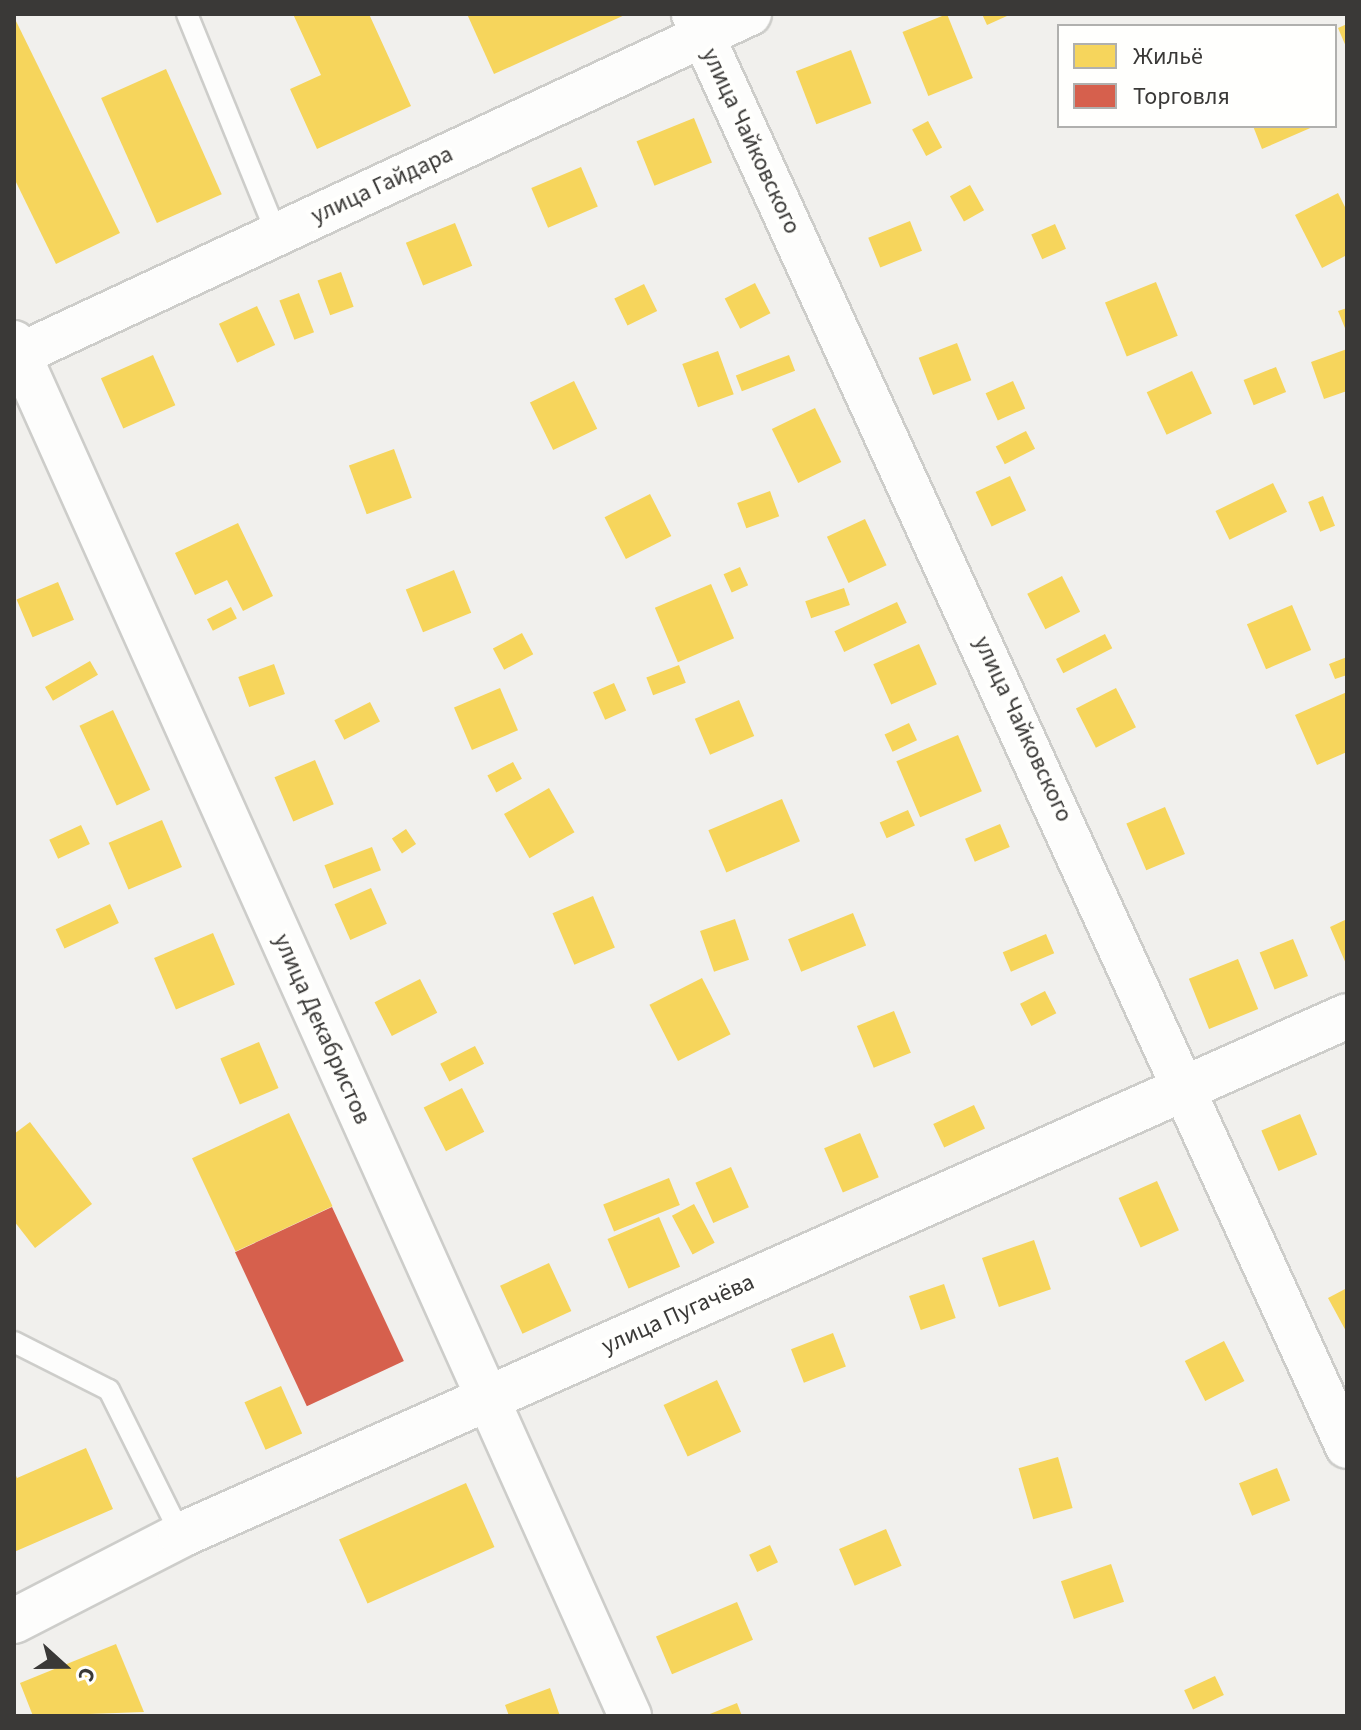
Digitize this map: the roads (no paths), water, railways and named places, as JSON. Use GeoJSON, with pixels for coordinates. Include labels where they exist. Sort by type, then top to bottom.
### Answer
{"type":"FeatureCollection","features":[{"type":"Feature","properties":{"kind":"street","name":"улица Гайдара"},"geometry":{"type":"LineString","coordinates":[[16,351],[277,234],[697,24],[750,14]]}},
{"type":"Feature","properties":{"kind":"street","name":"улица Чайковского"},"geometry":{"type":"LineString","coordinates":[[697,24],[1188,1087],[1347,1447]]}},
{"type":"Feature","properties":{"kind":"street","name":"улица Декабристов"},"geometry":{"type":"LineString","coordinates":[[16,351],[630,1716]]}},
{"type":"Feature","properties":{"kind":"street","name":"улица Пугачёва"},"geometry":{"type":"LineString","coordinates":[[14,1621],[181,1535],[1347,1016]]}},
{"type":"Feature","properties":{"kind":"lane"},"geometry":{"type":"LineString","coordinates":[[187,14],[277,234]]}},
{"type":"Feature","properties":{"kind":"lane"},"geometry":{"type":"LineString","coordinates":[[14,1342],[109,1390],[181,1535]]}}]}
